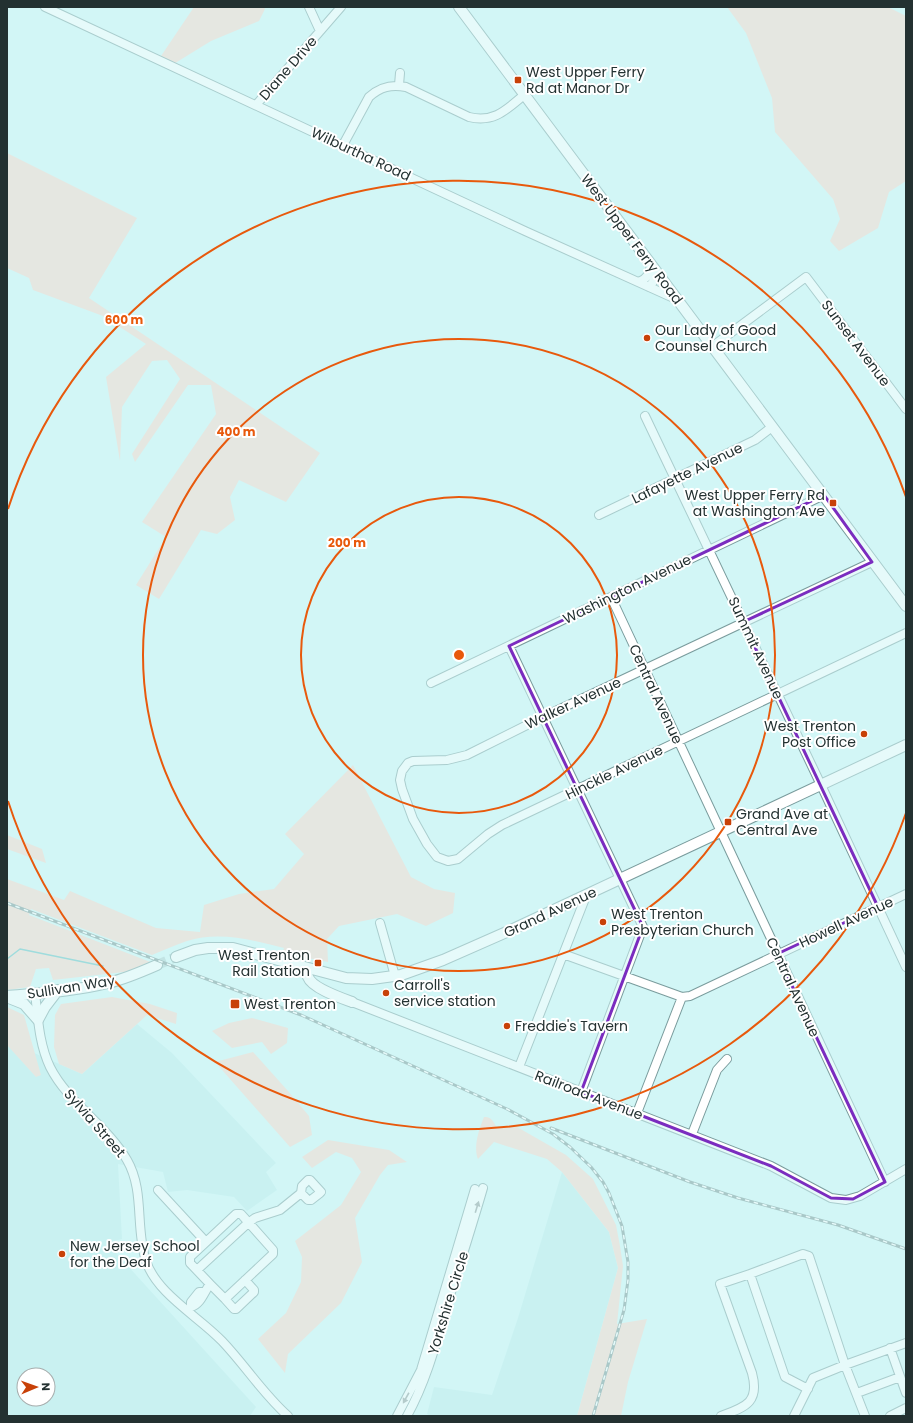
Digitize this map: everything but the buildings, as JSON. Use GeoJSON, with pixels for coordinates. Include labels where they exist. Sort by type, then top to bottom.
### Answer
{"type":"FeatureCollection","features":[{"type":"Feature","properties":{"kind":"main road","name":"West Upper Ferry Road"},"geometry":{"type":"LineString","coordinates":[[459,7],[824,495],[872,562],[905,601]]}},
{"type":"Feature","properties":{"kind":"main road","name":"Grand Avenue"},"geometry":{"type":"LineString","coordinates":[[176,957],[208,948],[233,948],[341,977],[380,979],[395,976],[419,969],[466,951],[906,745]]}},
{"type":"Feature","properties":{"kind":"main road","name":"Sullivan Way"},"geometry":{"type":"LineString","coordinates":[[7,997],[107,984],[135,975],[157,965]]}},
{"type":"Feature","properties":{"kind":"main road"},"geometry":{"type":"LineString","coordinates":[[308,968],[307,975],[310,981],[332,994],[352,1002]]}},
{"type":"Feature","properties":{"kind":"main road"},"geometry":{"type":"LineString","coordinates":[[7,997],[24,1004],[38,1020],[45,1007],[58,990]]}},
{"type":"Feature","properties":{"kind":"street","name":"Wilburtha Road"},"geometry":{"type":"LineString","coordinates":[[46,7],[678,300]]}},
{"type":"Feature","properties":{"kind":"street","name":"Diane Drive"},"geometry":{"type":"LineString","coordinates":[[309,7],[320,31]]}},
{"type":"Feature","properties":{"kind":"street","name":"Diane Drive"},"geometry":{"type":"LineString","coordinates":[[256,105],[341,7]]}},
{"type":"Feature","properties":{"kind":"street"},"geometry":{"type":"LineString","coordinates":[[399,85],[400,73]]}},
{"type":"Feature","properties":{"kind":"street"},"geometry":{"type":"LineString","coordinates":[[343,145],[369,97],[381,88],[387,86],[399,85],[411,89],[469,117],[483,119],[497,116],[524,95]]}},
{"type":"Feature","properties":{"kind":"street"},"geometry":{"type":"LineString","coordinates":[[639,282],[648,276],[650,264]]}},
{"type":"Feature","properties":{"kind":"street"},"geometry":{"type":"LineString","coordinates":[[649,287],[657,272]]}},
{"type":"Feature","properties":{"kind":"street","name":"Sunset Avenue"},"geometry":{"type":"LineString","coordinates":[[713,346],[806,277],[906,409]]}},
{"type":"Feature","properties":{"kind":"street","name":"Summit Avenue"},"geometry":{"type":"LineString","coordinates":[[646,416],[906,967]]}},
{"type":"Feature","properties":{"kind":"street","name":"Lafayette Avenue"},"geometry":{"type":"LineString","coordinates":[[599,515],[755,440],[772,427]]}},
{"type":"Feature","properties":{"kind":"street","name":"Washington Avenue"},"geometry":{"type":"LineString","coordinates":[[431,684],[824,495]]}},
{"type":"Feature","properties":{"kind":"street","name":"Walker Avenue"},"geometry":{"type":"LineString","coordinates":[[422,836],[413,819],[402,789],[400,776],[404,766],[417,760],[447,760],[462,756],[872,562]]}},
{"type":"Feature","properties":{"kind":"street","name":"Central Avenue"},"geometry":{"type":"LineString","coordinates":[[611,597],[885,1182]]}},
{"type":"Feature","properties":{"kind":"street","name":"Hinckle Avenue"},"geometry":{"type":"LineString","coordinates":[[422,836],[437,857],[442,860],[453,860],[462,856],[498,828],[906,633]]}},
{"type":"Feature","properties":{"kind":"street"},"geometry":{"type":"LineString","coordinates":[[509,646],[643,927],[581,1092]]}},
{"type":"Feature","properties":{"kind":"street","name":"Howell Avenue"},"geometry":{"type":"LineString","coordinates":[[682,997],[690,996],[906,894]]}},
{"type":"Feature","properties":{"kind":"street"},"geometry":{"type":"LineString","coordinates":[[519,1067],[586,896]]}},
{"type":"Feature","properties":{"kind":"street"},"geometry":{"type":"LineString","coordinates":[[380,923],[395,976]]}},
{"type":"Feature","properties":{"kind":"street"},"geometry":{"type":"LineString","coordinates":[[563,954],[682,997],[637,1113]]}},
{"type":"Feature","properties":{"kind":"street","name":"Sylvia Street"},"geometry":{"type":"LineString","coordinates":[[35,993],[42,1046],[51,1068],[64,1088],[118,1146],[130,1166],[138,1193],[143,1251],[148,1268],[153,1277],[164,1290],[190,1309],[221,1339],[272,1400],[288,1416]]}},
{"type":"Feature","properties":{"kind":"street","name":"Railroad Avenue"},"geometry":{"type":"LineString","coordinates":[[352,1002],[692,1134],[771,1166],[824,1194],[839,1199],[853,1199],[865,1194],[906,1169]]}},
{"type":"Feature","properties":{"kind":"street"},"geometry":{"type":"LineString","coordinates":[[692,1134],[717,1070],[727,1059]]}},
{"type":"Feature","properties":{"kind":"street","name":"Yorkshire Circle"},"geometry":{"type":"LineString","coordinates":[[397,1416],[421,1370],[479,1188],[434,1350],[416,1399],[407,1416]]}},
{"type":"Feature","properties":{"kind":"street"},"geometry":{"type":"LineString","coordinates":[[158,1190],[206,1242]]}},
{"type":"Feature","properties":{"kind":"street"},"geometry":{"type":"LineString","coordinates":[[197,1270],[248,1223],[255,1218],[280,1210],[301,1193]]}},
{"type":"Feature","properties":{"kind":"street"},"geometry":{"type":"LineString","coordinates":[[225,1299],[274,1252],[240,1214],[236,1214],[190,1257],[190,1263],[234,1309],[236,1309],[254,1292],[245,1280]]}},
{"type":"Feature","properties":{"kind":"street"},"geometry":{"type":"LineString","coordinates":[[720,1416],[746,1406],[753,1394],[755,1385],[720,1284],[803,1254],[809,1256],[845,1364],[865,1416]]}},
{"type":"Feature","properties":{"kind":"street"},"geometry":{"type":"LineString","coordinates":[[750,1274],[785,1377],[808,1389]]}},
{"type":"Feature","properties":{"kind":"street"},"geometry":{"type":"LineString","coordinates":[[190,1309],[191,1302],[199,1292],[204,1292],[210,1284]]}},
{"type":"Feature","properties":{"kind":"street"},"geometry":{"type":"LineString","coordinates":[[794,1416],[813,1378],[845,1364],[906,1343]]}},
{"type":"Feature","properties":{"kind":"street"},"geometry":{"type":"LineString","coordinates":[[890,1348],[906,1393]]}},
{"type":"Feature","properties":{"kind":"street"},"geometry":{"type":"LineString","coordinates":[[856,1393],[900,1377]]}},
{"type":"Feature","properties":{"kind":"street"},"geometry":{"type":"LineString","coordinates":[[890,1416],[906,1408]]}},
{"type":"Feature","properties":{"kind":"highlighted area"},"geometry":{"type":"Polygon","coordinates":[[[824,495],[872,562],[743,622],[878,907],[777,954],[885,1182],[853,1199],[831,1198],[771,1166],[581,1092],[643,927],[509,646],[824,495]]]}},
{"type":"Feature","properties":{"kind":"shaded area"},"geometry":{"type":"Polygon","coordinates":[[[194,7],[264,7],[265,9],[259,21],[211,41],[172,65],[159,59],[194,7]]]}},
{"type":"Feature","properties":{"kind":"shaded area"},"geometry":{"type":"Polygon","coordinates":[[[727,7],[888,7],[906,16],[906,181],[889,192],[878,228],[839,251],[830,241],[840,219],[833,199],[775,132],[772,98],[746,33],[727,7]]]}},
{"type":"Feature","properties":{"kind":"shaded area"},"geometry":{"type":"Polygon","coordinates":[[[7,153],[137,218],[89,298],[320,453],[286,502],[239,480],[230,497],[235,520],[217,534],[201,530],[159,599],[136,585],[166,537],[142,522],[216,414],[211,385],[188,385],[135,462],[132,454],[180,379],[167,360],[152,361],[122,407],[120,461],[106,377],[146,344],[103,316],[33,290],[29,278],[7,268],[7,153]]]}},
{"type":"Feature","properties":{"kind":"shaded area"},"geometry":{"type":"Polygon","coordinates":[[[353,765],[411,877],[434,889],[455,893],[453,913],[426,926],[397,914],[339,926],[327,939],[328,962],[282,953],[284,948],[272,945],[223,937],[199,938],[187,941],[152,955],[31,909],[29,915],[153,963],[124,972],[53,980],[49,968],[36,969],[30,987],[7,990],[7,879],[64,900],[70,891],[156,928],[200,932],[204,905],[239,894],[274,889],[304,854],[285,834],[353,765]]]}},
{"type":"Feature","properties":{"kind":"shaded area"},"geometry":{"type":"Polygon","coordinates":[[[7,835],[42,849],[46,863],[7,849],[7,835]]]}},
{"type":"Feature","properties":{"kind":"shaded area"},"geometry":{"type":"Polygon","coordinates":[[[112,997],[150,1004],[177,1013],[176,1024],[147,1015],[82,1074],[59,1064],[54,1047],[55,1015],[61,1004],[112,997]]]}},
{"type":"Feature","properties":{"kind":"shaded area"},"geometry":{"type":"Polygon","coordinates":[[[7,1007],[24,1015],[41,1075],[36,1077],[7,1045],[7,1007]]]}},
{"type":"Feature","properties":{"kind":"shaded area"},"geometry":{"type":"Polygon","coordinates":[[[252,1018],[288,1028],[287,1043],[271,1054],[262,1042],[232,1048],[212,1031],[229,1023],[252,1018]]]}},
{"type":"Feature","properties":{"kind":"shaded area"},"geometry":{"type":"Polygon","coordinates":[[[137,1024],[172,1053],[276,1163],[266,1172],[277,1190],[247,1211],[234,1197],[187,1190],[168,1192],[163,1172],[118,1164],[122,1239],[107,1243],[256,1407],[250,1416],[7,1416],[7,1041],[82,1074],[137,1024]]]}},
{"type":"Feature","properties":{"kind":"shaded area"},"geometry":{"type":"Polygon","coordinates":[[[253,1052],[309,1116],[312,1135],[290,1147],[215,1062],[253,1052]]]}},
{"type":"Feature","properties":{"kind":"shaded area"},"geometry":{"type":"Polygon","coordinates":[[[484,1117],[490,1118],[497,1128],[517,1127],[566,1155],[593,1179],[616,1225],[623,1266],[617,1324],[647,1319],[628,1382],[621,1416],[577,1416],[618,1268],[609,1232],[562,1172],[547,1159],[494,1142],[478,1159],[476,1144],[484,1117]]]}},
{"type":"Feature","properties":{"kind":"shaded area"},"geometry":{"type":"Polygon","coordinates":[[[328,1140],[389,1150],[407,1162],[388,1165],[380,1175],[355,1218],[362,1262],[341,1303],[288,1354],[285,1373],[258,1339],[286,1313],[301,1282],[302,1257],[295,1241],[341,1205],[361,1172],[352,1158],[336,1152],[312,1168],[302,1157],[328,1140]]]}},
{"type":"Feature","properties":{"kind":"shaded area"},"geometry":{"type":"Polygon","coordinates":[[[562,1172],[609,1232],[618,1268],[577,1416],[430,1416],[427,1414],[434,1387],[492,1395],[518,1318],[562,1172]]]}},
{"type":"Feature","properties":{"kind":"waterway"},"geometry":{"type":"LineString","coordinates":[[7,959],[20,949],[103,966]]}},
{"type":"Feature","properties":{"kind":"tunnel"},"geometry":{"type":"LineString","coordinates":[[157,965],[176,957]]}},
{"type":"Feature","properties":{"kind":"railway"},"geometry":{"type":"LineString","coordinates":[[7,903],[301,1015],[507,1109],[553,1134],[570,1147],[591,1167],[603,1182],[609,1193],[622,1226],[628,1262],[628,1280],[624,1310],[593,1416]]}},
{"type":"Feature","properties":{"kind":"railway"},"geometry":{"type":"LineString","coordinates":[[551,1128],[690,1182],[738,1198],[838,1225],[906,1249]]}},
{"type":"Feature","properties":{"kind":"place","name":"West Upper Ferry Rd at Manor Dr"},"geometry":{"type":"Point","coordinates":[518,80]}},
{"type":"Feature","properties":{"kind":"place","name":"Our Lady of Good Counsel Church"},"geometry":{"type":"Point","coordinates":[647,338]}},
{"type":"Feature","properties":{"kind":"place","name":"West Upper Ferry Rd at Washington Ave"},"geometry":{"type":"Point","coordinates":[833,503]}},
{"type":"Feature","properties":{"kind":"place","name":"West Trenton Post Office"},"geometry":{"type":"Point","coordinates":[864,734]}},
{"type":"Feature","properties":{"kind":"place","name":"Grand Ave at Central Ave"},"geometry":{"type":"Point","coordinates":[728,822]}},
{"type":"Feature","properties":{"kind":"place","name":"West Trenton Presbyterian Church"},"geometry":{"type":"Point","coordinates":[603,922]}},
{"type":"Feature","properties":{"kind":"place","name":"West Trenton Rail Station"},"geometry":{"type":"Point","coordinates":[318,963]}},
{"type":"Feature","properties":{"kind":"place","name":"Carroll's service station"},"geometry":{"type":"Point","coordinates":[386,993]}},
{"type":"Feature","properties":{"kind":"place","name":"West Trenton"},"geometry":{"type":"Point","coordinates":[235,1004]}},
{"type":"Feature","properties":{"kind":"place","name":"Freddie's Tavern"},"geometry":{"type":"Point","coordinates":[507,1026]}},
{"type":"Feature","properties":{"kind":"place","name":"New Jersey School for the Deaf"},"geometry":{"type":"Point","coordinates":[62,1254]}}]}
